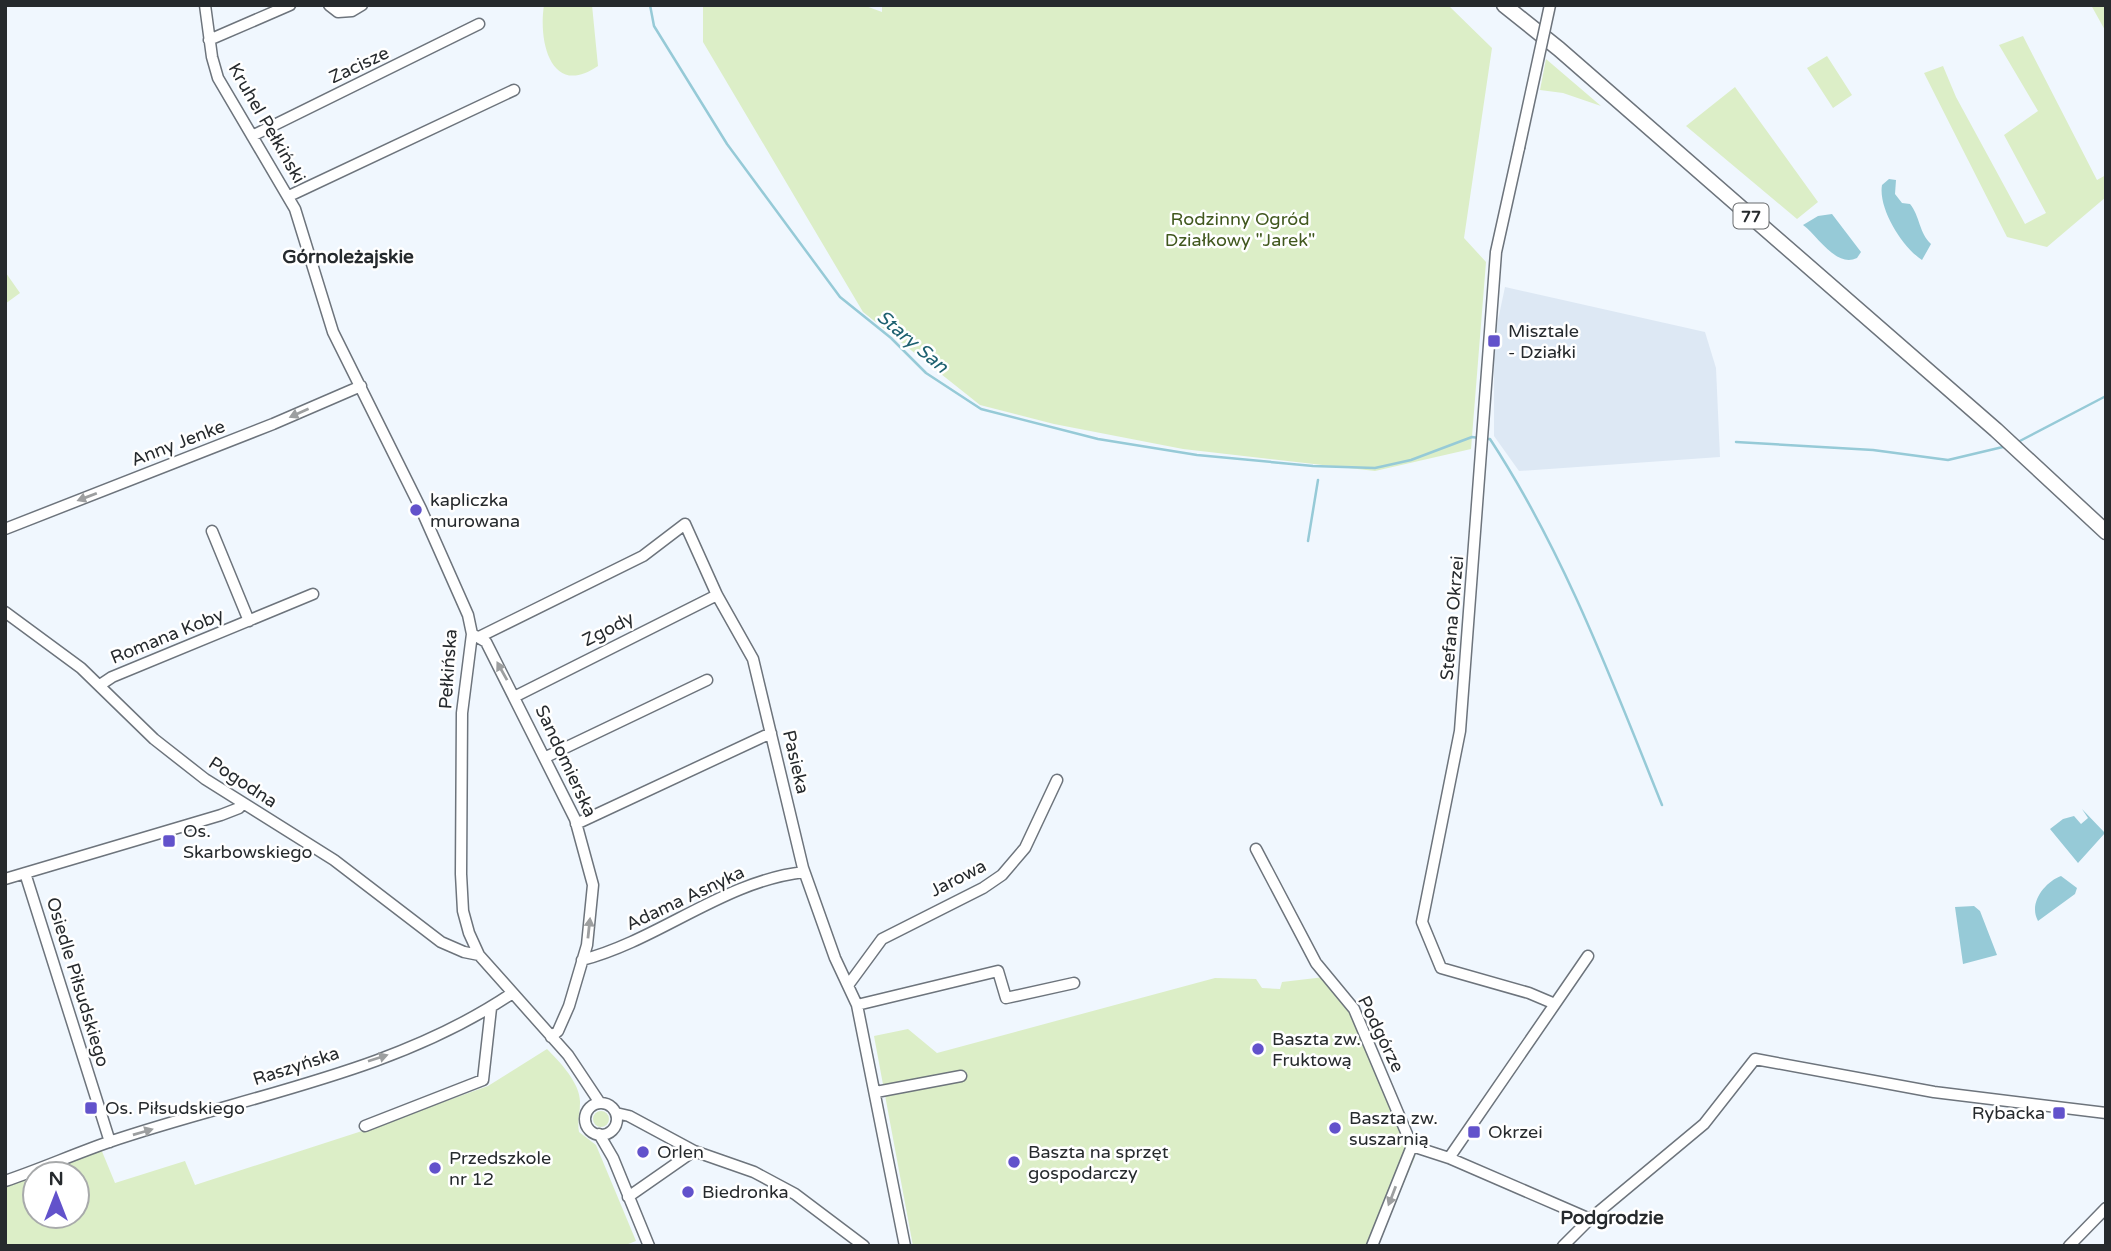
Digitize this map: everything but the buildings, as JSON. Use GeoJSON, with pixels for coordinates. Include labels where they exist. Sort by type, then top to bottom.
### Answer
{"type":"FeatureCollection","features":[{"type":"Feature","properties":{"kind":"main road","name":"77"},"geometry":{"type":"LineString","coordinates":[[1504,5],[1559,49],[1996,430],[2106,531]]}},
{"type":"Feature","properties":{"kind":"street","name":"Kruhel Pełkiński"},"geometry":{"type":"LineString","coordinates":[[205,5],[209,40],[218,78],[289,196],[310,255]]}},
{"type":"Feature","properties":{"kind":"street"},"geometry":{"type":"LineString","coordinates":[[209,40],[290,5]]}},
{"type":"Feature","properties":{"kind":"street"},"geometry":{"type":"LineString","coordinates":[[329,5],[338,12],[352,11],[362,5]]}},
{"type":"Feature","properties":{"kind":"street","name":"Stefana Okrzei"},"geometry":{"type":"LineString","coordinates":[[1550,5],[1496,252],[1460,731],[1422,922],[1441,968],[1529,993],[1555,1004]]}},
{"type":"Feature","properties":{"kind":"street","name":"Zacisze"},"geometry":{"type":"LineString","coordinates":[[252,136],[479,24]]}},
{"type":"Feature","properties":{"kind":"street"},"geometry":{"type":"LineString","coordinates":[[289,196],[514,90]]}},
{"type":"Feature","properties":{"kind":"street","name":"Pełkińska"},"geometry":{"type":"LineString","coordinates":[[310,255],[328,321],[454,580],[475,635],[462,713],[461,874],[463,911],[469,933],[479,955],[568,1055],[595,1106]]}},
{"type":"Feature","properties":{"kind":"street","name":"Anny Jenke"},"geometry":{"type":"LineString","coordinates":[[5,529],[260,429],[361,386]]}},
{"type":"Feature","properties":{"kind":"street","name":"Pasieka"},"geometry":{"type":"LineString","coordinates":[[475,635],[643,556],[685,524],[718,595],[753,659],[804,872],[835,958],[857,1005],[905,1246]]}},
{"type":"Feature","properties":{"kind":"street","name":"Romana Koby"},"geometry":{"type":"LineString","coordinates":[[212,531],[249,621]]}},
{"type":"Feature","properties":{"kind":"street","name":"Romana Koby"},"geometry":{"type":"LineString","coordinates":[[100,685],[112,677],[313,594]]}},
{"type":"Feature","properties":{"kind":"street","name":"Zgody"},"geometry":{"type":"LineString","coordinates":[[516,696],[718,595]]}},
{"type":"Feature","properties":{"kind":"street","name":"Pogodna"},"geometry":{"type":"LineString","coordinates":[[5,612],[55,647],[100,685],[174,756],[334,860],[441,942],[479,955]]}},
{"type":"Feature","properties":{"kind":"street","name":"Sandomierska"},"geometry":{"type":"LineString","coordinates":[[475,635],[486,642],[546,757],[576,824],[593,885],[582,960],[569,1006],[558,1031],[551,1037]]}},
{"type":"Feature","properties":{"kind":"street"},"geometry":{"type":"LineString","coordinates":[[546,757],[707,680]]}},
{"type":"Feature","properties":{"kind":"street"},"geometry":{"type":"LineString","coordinates":[[576,824],[771,733]]}},
{"type":"Feature","properties":{"kind":"street","name":"Jarowa"},"geometry":{"type":"LineString","coordinates":[[849,984],[882,939],[983,888],[1002,875],[1025,848],[1057,780]]}},
{"type":"Feature","properties":{"kind":"street"},"geometry":{"type":"LineString","coordinates":[[5,879],[221,815],[239,808],[243,803]]}},
{"type":"Feature","properties":{"kind":"street","name":"Podgórze"},"geometry":{"type":"LineString","coordinates":[[1256,849],[1316,963],[1354,1009],[1412,1146]]}},
{"type":"Feature","properties":{"kind":"street","name":"Adama Asnyka"},"geometry":{"type":"LineString","coordinates":[[582,960],[615,951],[763,881],[804,872]]}},
{"type":"Feature","properties":{"kind":"street","name":"Osiedle Piłsudskiego"},"geometry":{"type":"LineString","coordinates":[[25,873],[110,1142]]}},
{"type":"Feature","properties":{"kind":"street"},"geometry":{"type":"LineString","coordinates":[[1449,1158],[1588,956]]}},
{"type":"Feature","properties":{"kind":"street"},"geometry":{"type":"LineString","coordinates":[[857,1005],[998,971],[1006,998],[1074,983]]}},
{"type":"Feature","properties":{"kind":"street","name":"Raszyńska"},"geometry":{"type":"LineString","coordinates":[[5,1181],[110,1142],[426,1042],[491,1008],[511,994]]}},
{"type":"Feature","properties":{"kind":"street"},"geometry":{"type":"LineString","coordinates":[[365,1126],[483,1080],[491,1008]]}},
{"type":"Feature","properties":{"kind":"street"},"geometry":{"type":"LineString","coordinates":[[1563,1246],[1590,1219],[1704,1124],[1755,1059],[1934,1092],[2106,1113]]}},
{"type":"Feature","properties":{"kind":"street"},"geometry":{"type":"LineString","coordinates":[[876,1092],[961,1076]]}},
{"type":"Feature","properties":{"kind":"street"},"geometry":{"type":"LineString","coordinates":[[645,1245],[612,1158],[610,1126],[610,1106],[595,1106],[586,1116],[586,1125],[610,1126],[643,1124],[694,1151],[754,1172],[795,1195],[864,1246]]}},
{"type":"Feature","properties":{"kind":"street"},"geometry":{"type":"LineString","coordinates":[[1372,1246],[1412,1146],[1449,1158],[1590,1219]]}},
{"type":"Feature","properties":{"kind":"street"},"geometry":{"type":"LineString","coordinates":[[628,1197],[694,1151]]}},
{"type":"Feature","properties":{"kind":"street"},"geometry":{"type":"LineString","coordinates":[[2069,1246],[2106,1208]]}},
{"type":"Feature","properties":{"kind":"shaded area"},"geometry":{"type":"Polygon","coordinates":[[[1505,287],[1705,332],[1716,368],[1720,457],[1519,471],[1494,436],[1494,339],[1505,287]]]}},
{"type":"Feature","properties":{"kind":"green space"},"geometry":{"type":"Polygon","coordinates":[[[544,5],[592,5],[598,66],[582,74],[569,75],[559,71],[546,49],[543,35],[544,5]]]}},
{"type":"Feature","properties":{"kind":"green space","name":"Rodzinny Ogród Działkowy \"Jarek\""},"geometry":{"type":"Polygon","coordinates":[[[703,5],[863,5],[882,12],[882,5],[1448,5],[1492,48],[1464,238],[1486,262],[1471,449],[1375,471],[1183,449],[1054,424],[980,405],[863,312],[703,42],[703,5]]]}},
{"type":"Feature","properties":{"kind":"green space"},"geometry":{"type":"Polygon","coordinates":[[[2091,5],[2106,5],[2106,32],[2091,5]]]}},
{"type":"Feature","properties":{"kind":"green space"},"geometry":{"type":"Polygon","coordinates":[[[2023,36],[2097,180],[2106,175],[2106,197],[2047,247],[2007,237],[1924,73],[1943,66],[1956,97],[2025,224],[2046,213],[2004,135],[2038,111],[1999,45],[2023,36]]]}},
{"type":"Feature","properties":{"kind":"green space"},"geometry":{"type":"Polygon","coordinates":[[[1827,56],[1852,95],[1833,108],[1807,68],[1827,56]]]}},
{"type":"Feature","properties":{"kind":"green space"},"geometry":{"type":"Polygon","coordinates":[[[1546,59],[1601,106],[1563,93],[1540,90],[1546,59]]]}},
{"type":"Feature","properties":{"kind":"green space"},"geometry":{"type":"Polygon","coordinates":[[[1735,87],[1818,202],[1797,219],[1686,126],[1735,87]]]}},
{"type":"Feature","properties":{"kind":"green space"},"geometry":{"type":"Polygon","coordinates":[[[5,230],[6,273],[20,293],[5,304],[5,230]]]}},
{"type":"Feature","properties":{"kind":"green space"},"geometry":{"type":"Polygon","coordinates":[[[1333,976],[1411,1131],[1418,1137],[1415,1157],[1377,1246],[913,1246],[874,1036],[908,1029],[937,1053],[1215,978],[1256,979],[1262,988],[1280,989],[1282,982],[1333,976]]]}},
{"type":"Feature","properties":{"kind":"green space"},"geometry":{"type":"Polygon","coordinates":[[[547,1049],[569,1074],[577,1088],[580,1103],[579,1132],[596,1145],[636,1241],[623,1246],[5,1246],[5,1182],[21,1176],[21,1230],[91,1230],[91,1160],[69,1160],[101,1149],[115,1183],[185,1161],[195,1185],[362,1131],[488,1086],[547,1049]]]}},
{"type":"Feature","properties":{"kind":"green space"},"geometry":{"type":"Polygon","coordinates":[[[598,1111],[604,1111],[609,1119],[607,1125],[598,1127],[593,1122],[593,1116],[598,1111]]]}},
{"type":"Feature","properties":{"kind":"water"},"geometry":{"type":"Polygon","coordinates":[[[1889,179],[1896,180],[1895,194],[1902,203],[1910,204],[1931,244],[1922,260],[1900,237],[1888,215],[1882,185],[1889,179]]]}},
{"type":"Feature","properties":{"kind":"water"},"geometry":{"type":"Polygon","coordinates":[[[1832,214],[1861,252],[1857,258],[1849,260],[1835,255],[1803,225],[1818,216],[1832,214]]]}},
{"type":"Feature","properties":{"kind":"water"},"geometry":{"type":"Polygon","coordinates":[[[2082,809],[2105,833],[2078,863],[2050,829],[2063,819],[2074,816],[2081,824],[2088,818],[2082,809]]]}},
{"type":"Feature","properties":{"kind":"water"},"geometry":{"type":"Polygon","coordinates":[[[2061,876],[2077,888],[2075,894],[2038,921],[2035,907],[2040,894],[2049,883],[2061,876]]]}},
{"type":"Feature","properties":{"kind":"water"},"geometry":{"type":"Polygon","coordinates":[[[1974,906],[1980,911],[1997,955],[1963,964],[1955,907],[1974,906]]]}},
{"type":"Feature","properties":{"kind":"waterway","name":"Stary San"},"geometry":{"type":"LineString","coordinates":[[650,5],[654,26],[727,144],[840,297],[891,338],[926,373],[981,409],[1098,439],[1197,455],[1313,466],[1375,468],[1411,460],[1472,437],[1479,438]]}},
{"type":"Feature","properties":{"kind":"waterway"},"geometry":{"type":"LineString","coordinates":[[2016,443],[2106,396]]}},
{"type":"Feature","properties":{"kind":"waterway"},"geometry":{"type":"LineString","coordinates":[[1486,439],[1490,439],[1517,482],[1564,572],[1605,664],[1662,805]]}},
{"type":"Feature","properties":{"kind":"waterway"},"geometry":{"type":"LineString","coordinates":[[1736,442],[1873,450],[1948,460],[2007,446]]}},
{"type":"Feature","properties":{"kind":"waterway"},"geometry":{"type":"LineString","coordinates":[[1308,541],[1318,480]]}},
{"type":"Feature","properties":{"kind":"place","name":"Misztale - Działki"},"geometry":{"type":"Point","coordinates":[1494,341]}},
{"type":"Feature","properties":{"kind":"place","name":"kapliczka murowana"},"geometry":{"type":"Point","coordinates":[416,510]}},
{"type":"Feature","properties":{"kind":"place","name":"Os. Skarbowskiego"},"geometry":{"type":"Point","coordinates":[169,841]}},
{"type":"Feature","properties":{"kind":"place","name":"Baszta zw. Fruktową"},"geometry":{"type":"Point","coordinates":[1258,1049]}},
{"type":"Feature","properties":{"kind":"place","name":"Os. Piłsudskiego"},"geometry":{"type":"Point","coordinates":[91,1108]}},
{"type":"Feature","properties":{"kind":"place","name":"Rybacka"},"geometry":{"type":"Point","coordinates":[2059,1113]}},
{"type":"Feature","properties":{"kind":"place","name":"Baszta zw. suszarnią"},"geometry":{"type":"Point","coordinates":[1335,1128]}},
{"type":"Feature","properties":{"kind":"place","name":"Okrzei"},"geometry":{"type":"Point","coordinates":[1474,1132]}},
{"type":"Feature","properties":{"kind":"place","name":"Orlen"},"geometry":{"type":"Point","coordinates":[643,1152]}},
{"type":"Feature","properties":{"kind":"place","name":"Baszta na sprzęt gospodarczy"},"geometry":{"type":"Point","coordinates":[1014,1162]}},
{"type":"Feature","properties":{"kind":"place","name":"Przedszkole nr 12"},"geometry":{"type":"Point","coordinates":[435,1168]}},
{"type":"Feature","properties":{"kind":"place","name":"Biedronka"},"geometry":{"type":"Point","coordinates":[688,1192]}},
{"type":"Feature","properties":{"kind":"district","name":"Górnoleżajskie"},"geometry":{"type":"Point","coordinates":[348,256]}},
{"type":"Feature","properties":{"kind":"district","name":"Podgrodzie"},"geometry":{"type":"Point","coordinates":[1612,1217]}}]}
